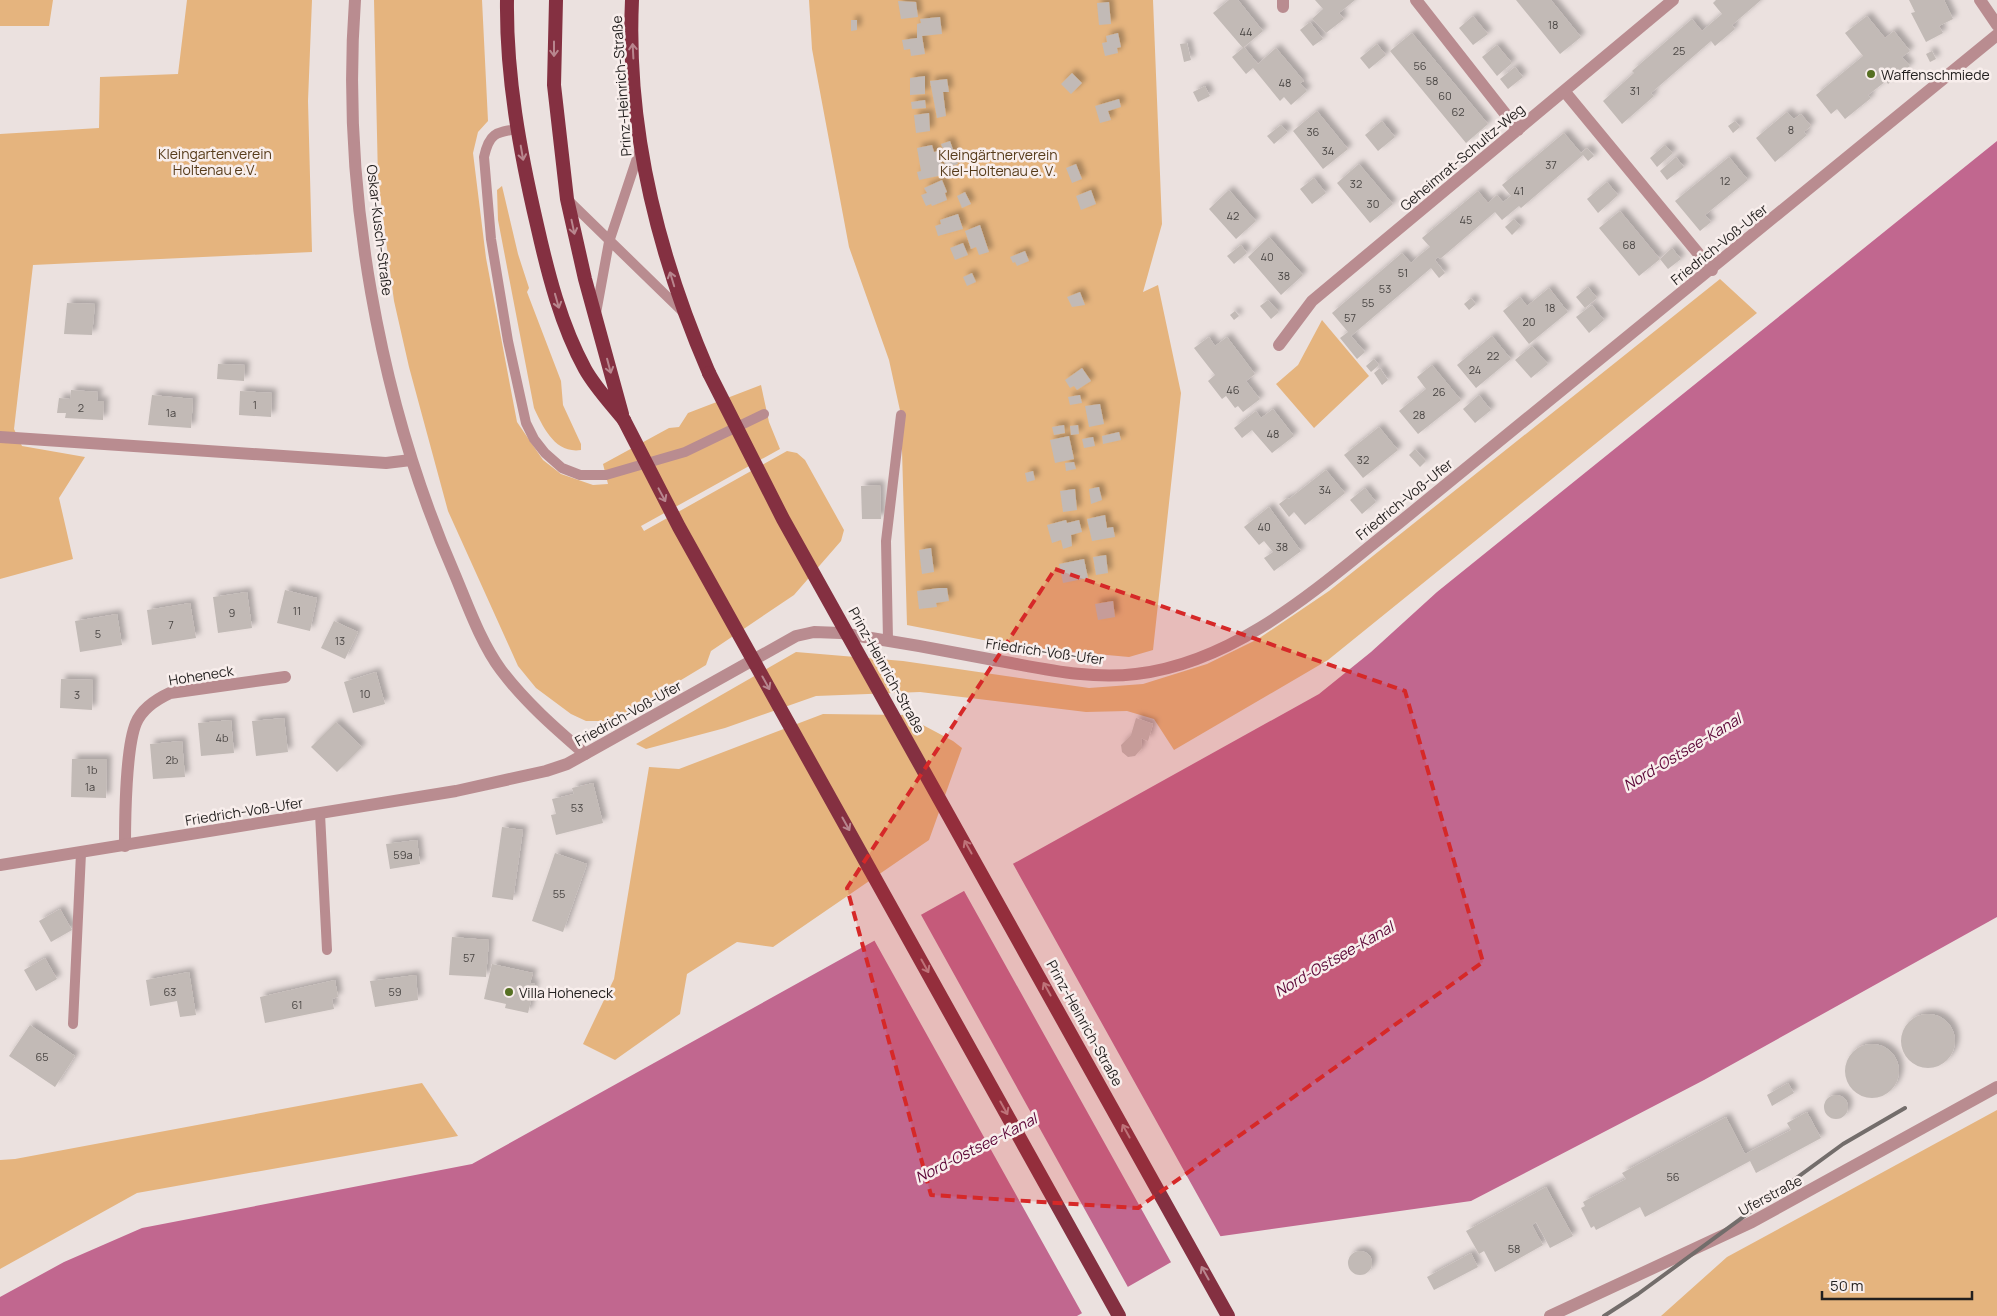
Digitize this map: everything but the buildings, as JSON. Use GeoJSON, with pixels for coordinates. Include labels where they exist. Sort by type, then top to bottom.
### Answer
{"type":"FeatureCollection","features":[{"type":"Feature","properties":{"kind":"highway"},"geometry":{"type":"LineString","coordinates":[[507,0],[511,70],[518,129],[543,254],[568,332],[586,371],[624,420],[679,527],[1119,1316]]}},
{"type":"Feature","properties":{"kind":"highway"},"geometry":{"type":"LineString","coordinates":[[556,0],[554,85],[567,199],[596,319],[624,420]]}},
{"type":"Feature","properties":{"kind":"highway","name":"Prinz-Heinrich-Straße"},"geometry":{"type":"LineString","coordinates":[[632,0],[634,75],[641,148],[657,229],[683,312],[708,373],[783,518],[1228,1316]]}},
{"type":"Feature","properties":{"kind":"street","name":"Oskar-Kusch-Straße"},"geometry":{"type":"LineString","coordinates":[[355,0],[354,127],[362,229],[381,350],[411,460],[440,542],[476,624],[500,669],[526,699],[589,751]]}},
{"type":"Feature","properties":{"kind":"street"},"geometry":{"type":"LineString","coordinates":[[1416,0],[1518,130]]}},
{"type":"Feature","properties":{"kind":"street","name":"Geheimrat-Schultz-Weg"},"geometry":{"type":"LineString","coordinates":[[1279,345],[1312,301],[1673,0]]}},
{"type":"Feature","properties":{"kind":"street"},"geometry":{"type":"LineString","coordinates":[[1980,0],[1997,25]]}},
{"type":"Feature","properties":{"kind":"street","name":"Friedrich-Voß-Ufer"},"geometry":{"type":"LineString","coordinates":[[0,865],[456,791],[546,771],[567,764],[796,636],[814,632],[841,632],[1091,676],[1138,674],[1208,654],[1256,630],[1324,583],[1712,270],[1997,35]]}},
{"type":"Feature","properties":{"kind":"street"},"geometry":{"type":"LineString","coordinates":[[1565,92],[1712,270]]}},
{"type":"Feature","properties":{"kind":"street"},"geometry":{"type":"LineString","coordinates":[[0,437],[386,463],[411,460]]}},
{"type":"Feature","properties":{"kind":"street","name":"Hoheneck"},"geometry":{"type":"LineString","coordinates":[[126,846],[132,740],[136,722],[145,710],[158,699],[170,693],[285,677]]}},
{"type":"Feature","properties":{"kind":"street","name":"Uferstraße"},"geometry":{"type":"LineString","coordinates":[[1550,1316],[1702,1247],[1752,1222],[1997,1087]]}},
{"type":"Feature","properties":{"kind":"lane"},"geometry":{"type":"LineString","coordinates":[[518,129],[500,131],[492,137],[487,144],[484,157],[492,239],[510,350],[526,423],[534,439],[545,453],[562,468],[580,475],[606,475],[685,452],[764,414]]}},
{"type":"Feature","properties":{"kind":"lane"},"geometry":{"type":"LineString","coordinates":[[596,319],[609,242],[641,148]]}},
{"type":"Feature","properties":{"kind":"lane"},"geometry":{"type":"LineString","coordinates":[[567,199],[683,312]]}},
{"type":"Feature","properties":{"kind":"lane"},"geometry":{"type":"LineString","coordinates":[[888,640],[886,541],[901,415]]}},
{"type":"Feature","properties":{"kind":"lane"},"geometry":{"type":"LineString","coordinates":[[320,814],[327,950]]}},
{"type":"Feature","properties":{"kind":"lane"},"geometry":{"type":"LineString","coordinates":[[72,1024],[81,853]]}},
{"type":"Feature","properties":{"kind":"highlighted area"},"geometry":{"type":"Polygon","coordinates":[[[1055,569],[1405,691],[1483,962],[1138,1208],[931,1195],[847,888],[1055,569]]]}},
{"type":"Feature","properties":{"kind":"green space"},"geometry":{"type":"Polygon","coordinates":[[[0,0],[53,0],[49,26],[0,26],[0,0]]]}},
{"type":"Feature","properties":{"kind":"green space","name":"Kleingartenverein Holtenau e.V."},"geometry":{"type":"Polygon","coordinates":[[[187,0],[312,0],[308,101],[312,252],[33,265],[14,429],[22,446],[85,457],[59,498],[73,559],[0,579],[0,134],[99,128],[100,77],[178,74],[187,0]]]}},
{"type":"Feature","properties":{"kind":"green space"},"geometry":{"type":"Polygon","coordinates":[[[374,0],[482,0],[488,121],[478,132],[473,153],[486,258],[517,422],[543,460],[561,474],[593,485],[608,484],[603,464],[669,428],[679,427],[688,413],[761,385],[769,422],[780,449],[641,526],[644,531],[787,451],[797,453],[805,460],[844,530],[841,541],[794,595],[711,651],[706,665],[623,715],[604,721],[586,721],[571,714],[536,688],[518,666],[448,511],[409,367],[394,301],[378,179],[374,0]]]}},
{"type":"Feature","properties":{"kind":"green space","name":"Kleingärtnerverein Kiel-Holtenau e. V."},"geometry":{"type":"Polygon","coordinates":[[[809,0],[1153,0],[1162,224],[1143,292],[1158,285],[1181,393],[1153,650],[1129,657],[1019,647],[907,625],[901,415],[889,360],[849,247],[812,49],[809,0]]]}},
{"type":"Feature","properties":{"kind":"green space"},"geometry":{"type":"Polygon","coordinates":[[[502,186],[518,254],[529,288],[527,292],[561,381],[563,405],[581,444],[581,450],[564,448],[551,438],[534,408],[498,220],[497,190],[502,186]]]}},
{"type":"Feature","properties":{"kind":"green space"},"geometry":{"type":"Polygon","coordinates":[[[1720,279],[1757,313],[1328,660],[1174,750],[1154,719],[1127,711],[1086,712],[920,692],[816,696],[725,728],[646,749],[636,744],[796,652],[903,661],[1089,688],[1143,684],[1207,664],[1258,639],[1329,591],[1720,279]]]}},
{"type":"Feature","properties":{"kind":"green space"},"geometry":{"type":"Polygon","coordinates":[[[1322,320],[1369,376],[1314,428],[1276,384],[1298,365],[1322,320]]]}},
{"type":"Feature","properties":{"kind":"green space"},"geometry":{"type":"Polygon","coordinates":[[[823,714],[904,715],[953,741],[962,748],[929,840],[773,947],[737,942],[687,974],[680,1014],[615,1060],[583,1044],[614,979],[649,767],[679,769],[823,714]]]}},
{"type":"Feature","properties":{"kind":"green space"},"geometry":{"type":"Polygon","coordinates":[[[422,1083],[458,1136],[137,1193],[0,1269],[0,1160],[15,1159],[422,1083]]]}},
{"type":"Feature","properties":{"kind":"green space"},"geometry":{"type":"Polygon","coordinates":[[[1997,1110],[1997,1316],[1661,1316],[1727,1257],[1997,1110]]]}},
{"type":"Feature","properties":{"kind":"water","name":"Nord-Ostsee-Kanal"},"geometry":{"type":"Polygon","coordinates":[[[1997,141],[1997,917],[1704,1080],[1471,1201],[1215,1237],[1077,1316],[0,1316],[0,1297],[64,1262],[142,1228],[472,1164],[1319,694],[1371,652],[1437,592],[1997,141]]]}},
{"type":"Feature","properties":{"kind":"pier"},"geometry":{"type":"Polygon","coordinates":[[[1012,862],[1222,1239],[1216,1239],[1172,1264],[963,889],[1012,862]]]}},
{"type":"Feature","properties":{"kind":"pier"},"geometry":{"type":"Polygon","coordinates":[[[920,913],[1129,1289],[1083,1315],[873,938],[920,913]]]}},
{"type":"Feature","properties":{"kind":"railway"},"geometry":{"type":"LineString","coordinates":[[1604,1316],[1638,1294],[1843,1144],[1905,1108]]}},
{"type":"Feature","properties":{"kind":"place","name":"Waffenschmiede"},"geometry":{"type":"Point","coordinates":[1871,74]}},
{"type":"Feature","properties":{"kind":"place","name":"Villa Hoheneck"},"geometry":{"type":"Point","coordinates":[509,992]}}]}
